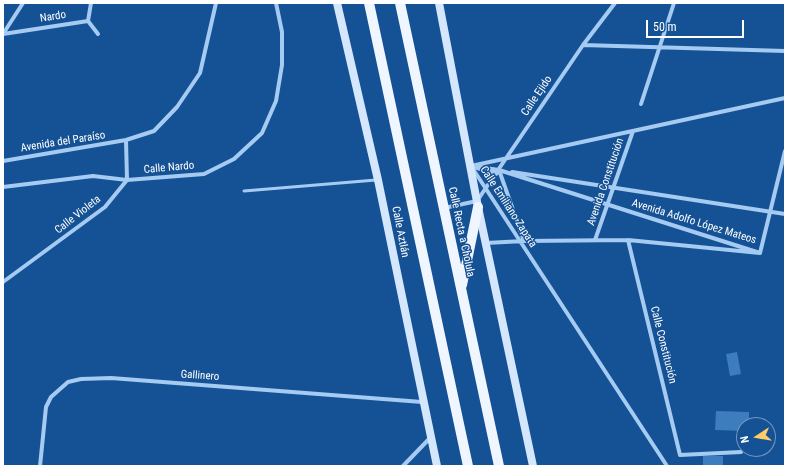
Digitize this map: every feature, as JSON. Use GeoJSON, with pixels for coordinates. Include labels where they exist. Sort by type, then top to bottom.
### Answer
{"type":"FeatureCollection","features":[{"type":"Feature","properties":{"kind":"main road","name":"Calle Aztlán"},"geometry":{"type":"LineString","coordinates":[[336,3],[378,180],[422,402],[437,466]]}},
{"type":"Feature","properties":{"kind":"main road"},"geometry":{"type":"LineString","coordinates":[[369,3],[468,466]]}},
{"type":"Feature","properties":{"kind":"main road","name":"Calle Recta a Cholula"},"geometry":{"type":"LineString","coordinates":[[400,3],[499,466]]}},
{"type":"Feature","properties":{"kind":"main road","name":"Calle Recta a Cholula"},"geometry":{"type":"LineString","coordinates":[[438,3],[486,243],[533,466]]}},
{"type":"Feature","properties":{"kind":"main road"},"geometry":{"type":"LineString","coordinates":[[461,289],[478,204]]}},
{"type":"Feature","properties":{"kind":"street","name":"Nardo"},"geometry":{"type":"LineString","coordinates":[[3,34],[23,3]]}},
{"type":"Feature","properties":{"kind":"street"},"geometry":{"type":"LineString","coordinates":[[91,3],[88,21],[98,34]]}},
{"type":"Feature","properties":{"kind":"street","name":"Avenida del Paraíso"},"geometry":{"type":"LineString","coordinates":[[3,160],[126,140],[154,131],[177,107],[200,73],[216,3]]}},
{"type":"Feature","properties":{"kind":"street","name":"Calle Nardo"},"geometry":{"type":"LineString","coordinates":[[3,187],[94,176],[127,180],[204,174],[234,159],[262,133],[276,101],[282,65],[282,32],[276,3]]}},
{"type":"Feature","properties":{"kind":"street","name":"Calle Ejido"},"geometry":{"type":"LineString","coordinates":[[478,204],[497,172],[583,45],[615,3]]}},
{"type":"Feature","properties":{"kind":"street"},"geometry":{"type":"LineString","coordinates":[[641,104],[674,3]]}},
{"type":"Feature","properties":{"kind":"street","name":"Nardo"},"geometry":{"type":"LineString","coordinates":[[3,34],[88,21]]}},
{"type":"Feature","properties":{"kind":"street"},"geometry":{"type":"LineString","coordinates":[[583,45],[785,51]]}},
{"type":"Feature","properties":{"kind":"street","name":"Calle Emiliano Zapata"},"geometry":{"type":"LineString","coordinates":[[667,466],[522,241],[471,166],[785,98]]}},
{"type":"Feature","properties":{"kind":"street","name":"Avenida Constitución"},"geometry":{"type":"LineString","coordinates":[[595,240],[633,131]]}},
{"type":"Feature","properties":{"kind":"street"},"geometry":{"type":"LineString","coordinates":[[126,140],[127,180]]}},
{"type":"Feature","properties":{"kind":"street"},"geometry":{"type":"LineString","coordinates":[[760,252],[785,151]]}},
{"type":"Feature","properties":{"kind":"street","name":"Avenida Adolfo López Mateos"},"geometry":{"type":"LineString","coordinates":[[471,166],[497,172],[608,205],[760,252]]}},
{"type":"Feature","properties":{"kind":"street"},"geometry":{"type":"LineString","coordinates":[[497,172],[522,241]]}},
{"type":"Feature","properties":{"kind":"street","name":"Avenida Adolfo López Mateos"},"geometry":{"type":"LineString","coordinates":[[497,172],[785,214]]}},
{"type":"Feature","properties":{"kind":"street","name":"Calle Violeta"},"geometry":{"type":"LineString","coordinates":[[3,282],[105,208],[127,180]]}},
{"type":"Feature","properties":{"kind":"street"},"geometry":{"type":"LineString","coordinates":[[444,208],[478,204]]}},
{"type":"Feature","properties":{"kind":"street","name":"Avenida Adolfo López Mateos"},"geometry":{"type":"LineString","coordinates":[[486,243],[522,241],[628,240],[760,252]]}},
{"type":"Feature","properties":{"kind":"street","name":"Calle Constitución"},"geometry":{"type":"LineString","coordinates":[[628,240],[680,455],[736,452]]}},
{"type":"Feature","properties":{"kind":"street","name":"Gallinero"},"geometry":{"type":"LineString","coordinates":[[40,466],[46,407],[51,397],[68,382],[81,379],[111,378],[422,402]]}},
{"type":"Feature","properties":{"kind":"street"},"geometry":{"type":"LineString","coordinates":[[403,466],[430,438]]}},
{"type":"Feature","properties":{"kind":"lane"},"geometry":{"type":"LineString","coordinates":[[244,191],[378,180]]}},
{"type":"Feature","properties":{"kind":"building"},"geometry":{"type":"Polygon","coordinates":[[[737,352],[741,374],[730,376],[726,354],[737,352]]]}},
{"type":"Feature","properties":{"kind":"building"},"geometry":{"type":"Polygon","coordinates":[[[716,411],[749,412],[749,417],[736,417],[736,431],[715,430],[716,411]]]}},
{"type":"Feature","properties":{"kind":"building"},"geometry":{"type":"Polygon","coordinates":[[[703,456],[723,456],[723,466],[703,466],[703,456]]]}}]}
